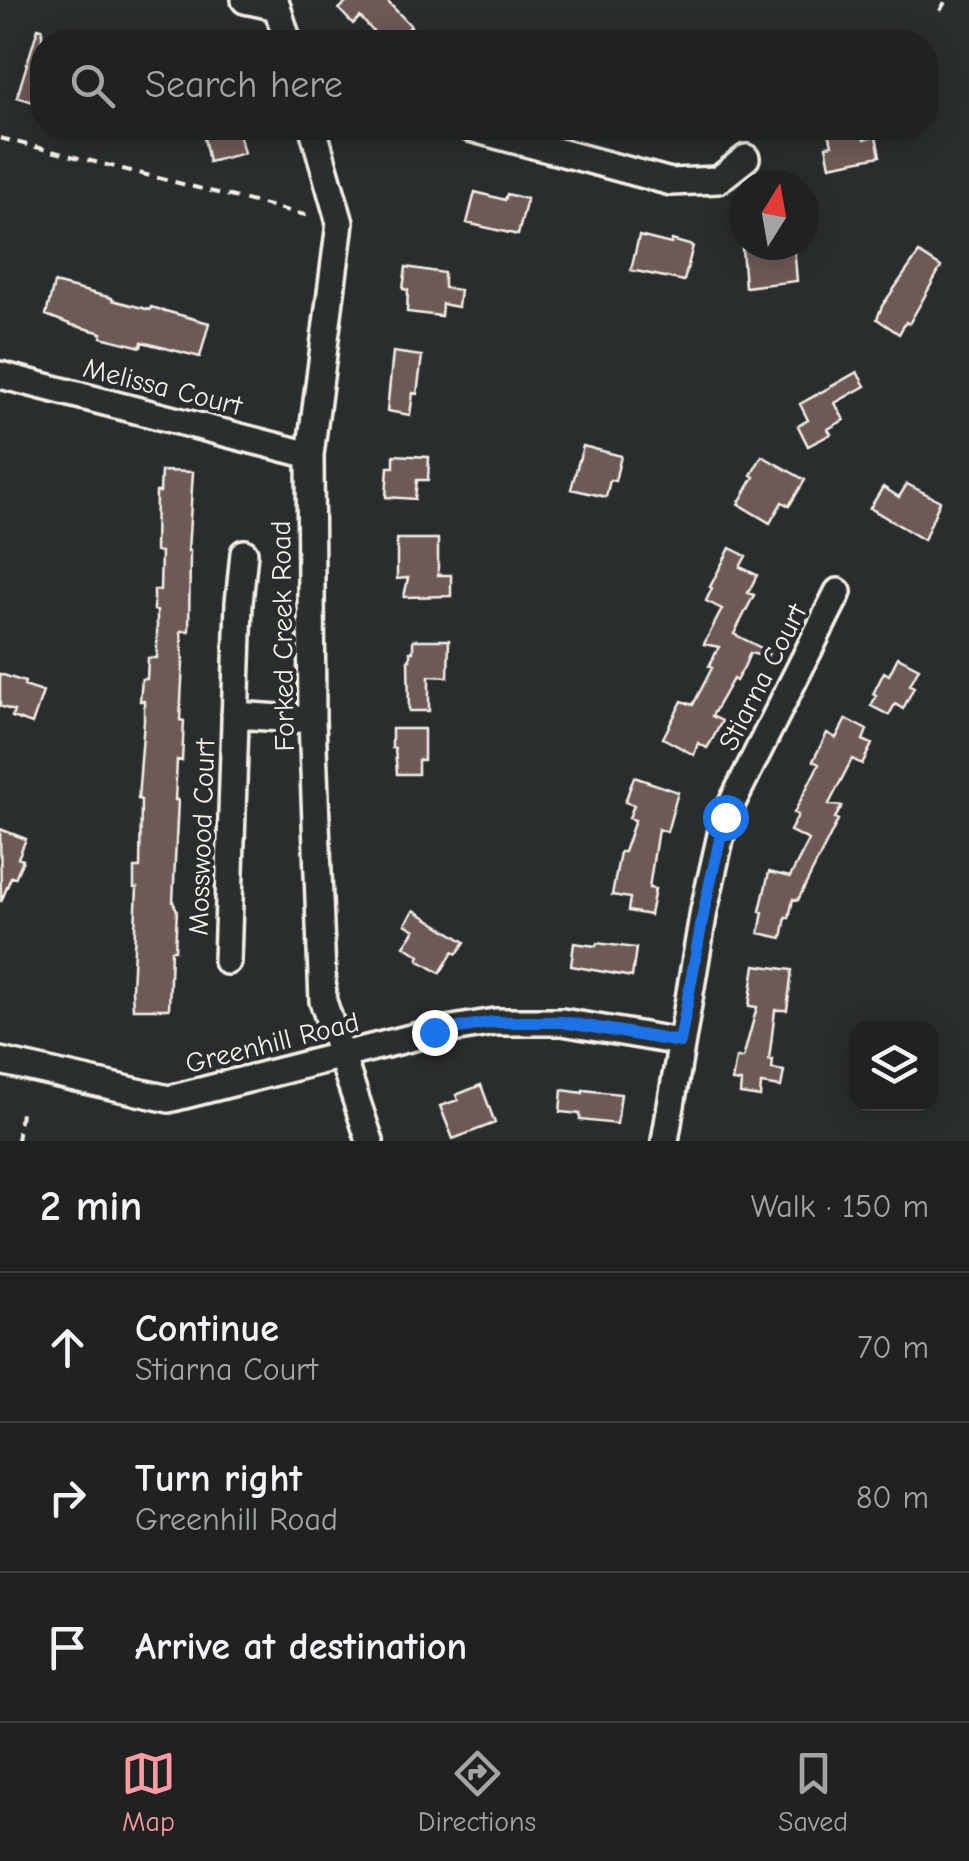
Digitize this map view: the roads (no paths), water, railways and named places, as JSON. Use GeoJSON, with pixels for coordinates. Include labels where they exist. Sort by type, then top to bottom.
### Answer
{"type":"FeatureCollection","features":[{"type":"Feature","properties":{"kind":"street"},"geometry":{"type":"LineString","coordinates":[[245,0],[277,7],[284,30]]}},
{"type":"Feature","properties":{"kind":"street","name":"Forked Creek Road"},"geometry":{"type":"LineString","coordinates":[[316,140],[340,223],[310,455],[312,720],[323,1001],[370,1141]]}},
{"type":"Feature","properties":{"kind":"street"},"geometry":{"type":"LineString","coordinates":[[515,140],[671,182],[718,180],[746,158]]}},
{"type":"Feature","properties":{"kind":"street","name":"Melissa Court"},"geometry":{"type":"LineString","coordinates":[[0,376],[310,455]]}},
{"type":"Feature","properties":{"kind":"street","name":"Mosswood Court"},"geometry":{"type":"LineString","coordinates":[[228,962],[244,553]]}},
{"type":"Feature","properties":{"kind":"street","name":"Stiarna Court"},"geometry":{"type":"LineString","coordinates":[[665,1141],[704,910],[725,817],[838,592]]}},
{"type":"Feature","properties":{"kind":"street","name":"Mosswood Court"},"geometry":{"type":"LineString","coordinates":[[235,715],[312,720]]}},
{"type":"Feature","properties":{"kind":"street","name":"Greenhill Road"},"geometry":{"type":"LineString","coordinates":[[0,1061],[169,1100],[434,1032],[495,1022],[562,1022],[680,1042]]}}]}
